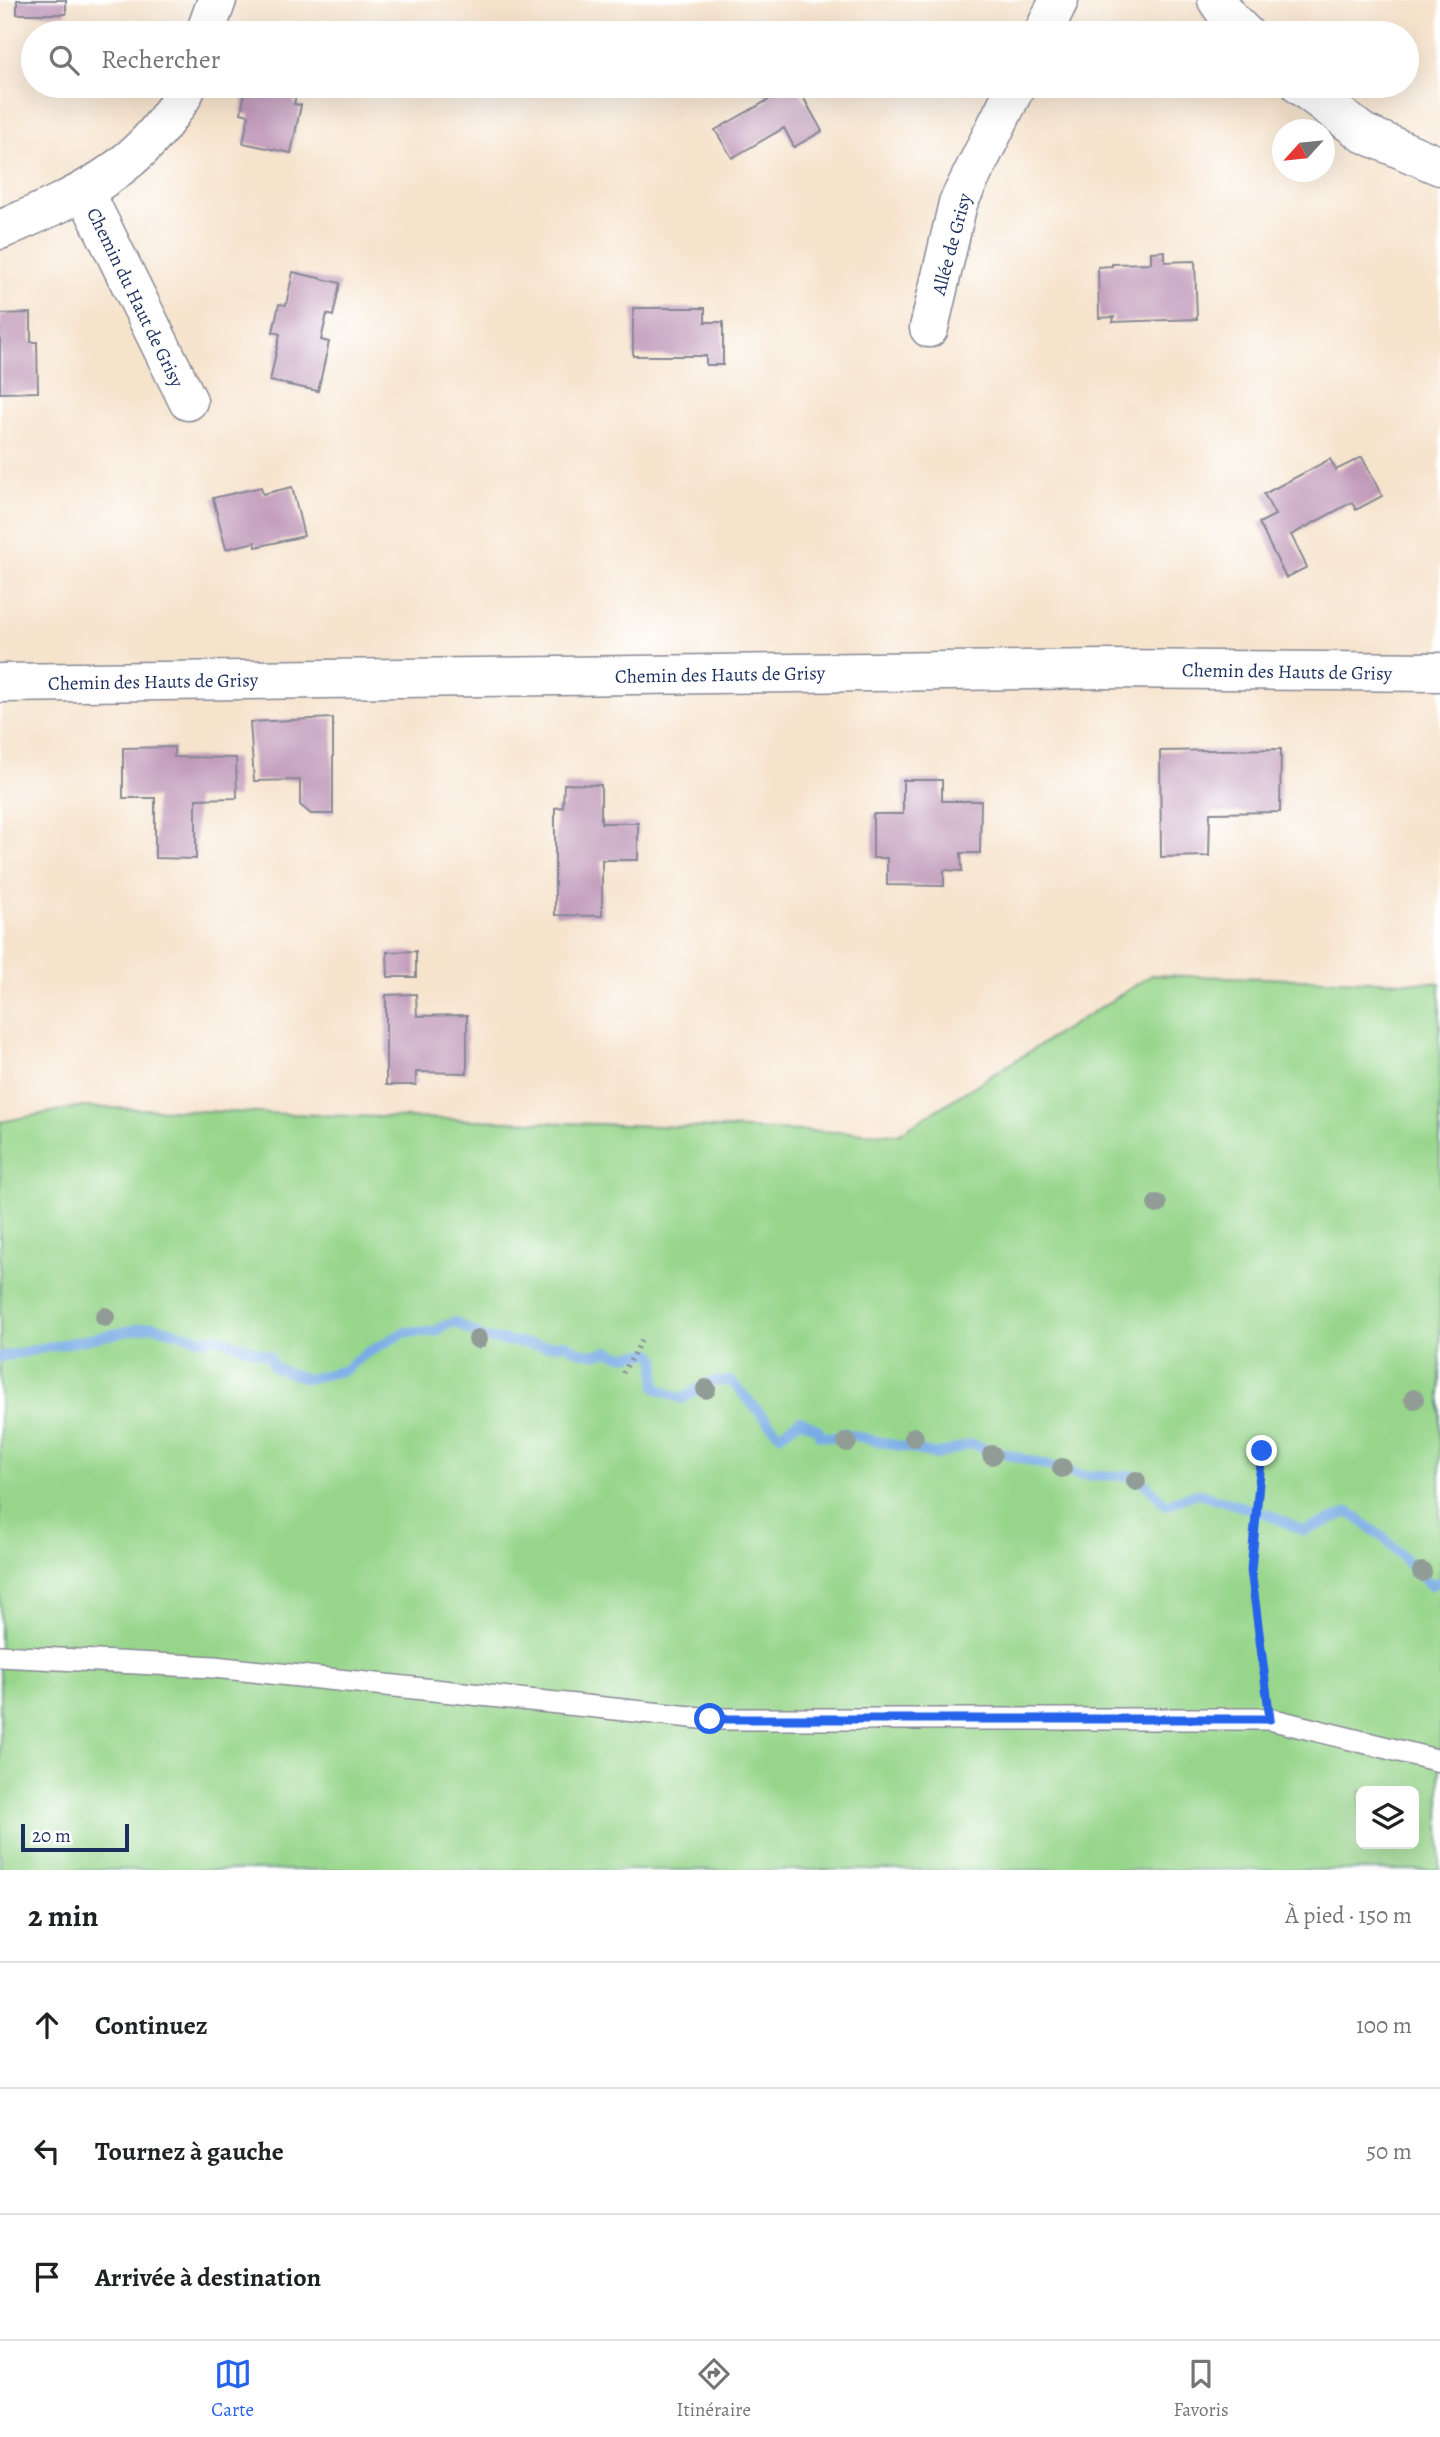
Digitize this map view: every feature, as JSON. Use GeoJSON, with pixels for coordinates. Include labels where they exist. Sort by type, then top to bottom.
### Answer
{"type":"FeatureCollection","features":[{"type":"Feature","properties":{"kind":"street"},"geometry":{"type":"LineString","coordinates":[[209,21],[217,0]]}},
{"type":"Feature","properties":{"kind":"street"},"geometry":{"type":"LineString","coordinates":[[1049,21],[1059,0]]}},
{"type":"Feature","properties":{"kind":"street"},"geometry":{"type":"LineString","coordinates":[[1217,0],[1232,21]]}},
{"type":"Feature","properties":{"kind":"street"},"geometry":{"type":"LineString","coordinates":[[0,230],[85,192],[117,170],[155,137],[179,98]]}},
{"type":"Feature","properties":{"kind":"street","name":"Allée de Grisy"},"geometry":{"type":"LineString","coordinates":[[929,328],[958,203],[1010,98]]}},
{"type":"Feature","properties":{"kind":"street"},"geometry":{"type":"LineString","coordinates":[[1317,98],[1363,133],[1440,166]]}},
{"type":"Feature","properties":{"kind":"street","name":"Chemin du Haut de Grisy"},"geometry":{"type":"LineString","coordinates":[[85,192],[188,401]]}},
{"type":"Feature","properties":{"kind":"street","name":"Chemin des Hauts de Grisy"},"geometry":{"type":"LineString","coordinates":[[0,683],[1104,669],[1440,672]]}},
{"type":"Feature","properties":{"kind":"lane"},"geometry":{"type":"LineString","coordinates":[[0,1656],[214,1667],[710,1719],[1270,1719],[1440,1762]]}},
{"type":"Feature","properties":{"kind":"path"},"geometry":{"type":"LineString","coordinates":[[623,1373],[643,1338]]}},
{"type":"Feature","properties":{"kind":"path"},"geometry":{"type":"LineString","coordinates":[[1262,1451],[1251,1570],[1270,1719]]}},
{"type":"Feature","properties":{"kind":"green space"},"geometry":{"type":"Polygon","coordinates":[[[1152,975],[1440,983],[1440,1870],[0,1870],[0,1122],[78,1107],[898,1134],[1152,975]]]}},
{"type":"Feature","properties":{"kind":"building"},"geometry":{"type":"Polygon","coordinates":[[[17,0],[66,0],[66,14],[17,14],[17,0]]]}},
{"type":"Feature","properties":{"kind":"building"},"geometry":{"type":"Polygon","coordinates":[[[244,98],[295,98],[294,104],[301,105],[291,153],[243,143],[249,115],[241,113],[244,98]]]}},
{"type":"Feature","properties":{"kind":"building"},"geometry":{"type":"Polygon","coordinates":[[[767,98],[804,98],[822,131],[794,147],[784,128],[732,158],[715,130],[768,100],[767,98]]]}},
{"type":"Feature","properties":{"kind":"building"},"geometry":{"type":"Polygon","coordinates":[[[1165,251],[1165,262],[1195,261],[1197,319],[1113,322],[1114,317],[1099,318],[1098,267],[1151,263],[1151,252],[1165,251]]]}},
{"type":"Feature","properties":{"kind":"building"},"geometry":{"type":"Polygon","coordinates":[[[293,272],[340,283],[333,316],[327,314],[321,340],[329,342],[318,391],[270,381],[280,334],[273,332],[279,304],[286,305],[293,272]]]}},
{"type":"Feature","properties":{"kind":"building"},"geometry":{"type":"Polygon","coordinates":[[[633,308],[705,308],[705,322],[723,322],[723,365],[706,365],[706,356],[633,356],[633,308]]]}},
{"type":"Feature","properties":{"kind":"building"},"geometry":{"type":"Polygon","coordinates":[[[31,313],[31,342],[37,342],[38,392],[0,393],[0,314],[31,313]]]}},
{"type":"Feature","properties":{"kind":"building"},"geometry":{"type":"Polygon","coordinates":[[[1362,457],[1382,496],[1356,510],[1352,502],[1291,535],[1307,567],[1286,578],[1259,523],[1275,515],[1264,494],[1330,459],[1336,470],[1362,457]]]}},
{"type":"Feature","properties":{"kind":"building"},"geometry":{"type":"Polygon","coordinates":[[[261,487],[263,494],[292,487],[304,536],[256,547],[255,542],[226,549],[213,498],[261,487]]]}},
{"type":"Feature","properties":{"kind":"building"},"geometry":{"type":"Polygon","coordinates":[[[333,718],[333,814],[311,814],[300,805],[300,780],[254,781],[250,722],[333,718]]]}},
{"type":"Feature","properties":{"kind":"building"},"geometry":{"type":"Polygon","coordinates":[[[174,747],[174,757],[236,758],[237,798],[196,799],[196,859],[155,858],[155,798],[123,798],[123,748],[174,747]]]}},
{"type":"Feature","properties":{"kind":"building"},"geometry":{"type":"Polygon","coordinates":[[[1281,749],[1280,812],[1210,813],[1209,856],[1161,857],[1160,751],[1281,749]]]}},
{"type":"Feature","properties":{"kind":"building"},"geometry":{"type":"Polygon","coordinates":[[[903,780],[942,780],[942,801],[981,801],[980,853],[961,853],[962,871],[944,870],[944,886],[887,885],[887,858],[873,858],[873,814],[903,814],[903,780]]]}},
{"type":"Feature","properties":{"kind":"building"},"geometry":{"type":"Polygon","coordinates":[[[564,784],[601,785],[601,823],[638,823],[638,860],[602,860],[602,916],[555,915],[555,808],[563,807],[564,784]]]}},
{"type":"Feature","properties":{"kind":"building"},"geometry":{"type":"Polygon","coordinates":[[[416,951],[416,977],[388,977],[387,952],[416,951]]]}},
{"type":"Feature","properties":{"kind":"building"},"geometry":{"type":"Polygon","coordinates":[[[416,994],[417,1016],[467,1015],[467,1073],[416,1072],[416,1085],[386,1085],[386,995],[416,994]]]}},
{"type":"Feature","properties":{"kind":"waterway"},"geometry":{"type":"LineString","coordinates":[[0,1357],[153,1326],[204,1340],[217,1337],[269,1356],[273,1367],[307,1379],[345,1370],[363,1355],[405,1332],[435,1332],[455,1322],[484,1338],[545,1346],[566,1344],[591,1354],[608,1351],[622,1356],[652,1353],[656,1360],[656,1388],[682,1399],[710,1382],[731,1381],[780,1435],[800,1420],[819,1430],[819,1435],[838,1438],[843,1433],[937,1455],[971,1444],[1080,1475],[1138,1476],[1166,1505],[1197,1493],[1270,1515],[1304,1531],[1349,1512],[1386,1540],[1430,1585],[1440,1582]]}},
{"type":"Feature","properties":{"kind":"route"},"geometry":{"type":"LineString","coordinates":[[710,1719],[1270,1719],[1251,1570],[1262,1451]]}}]}
